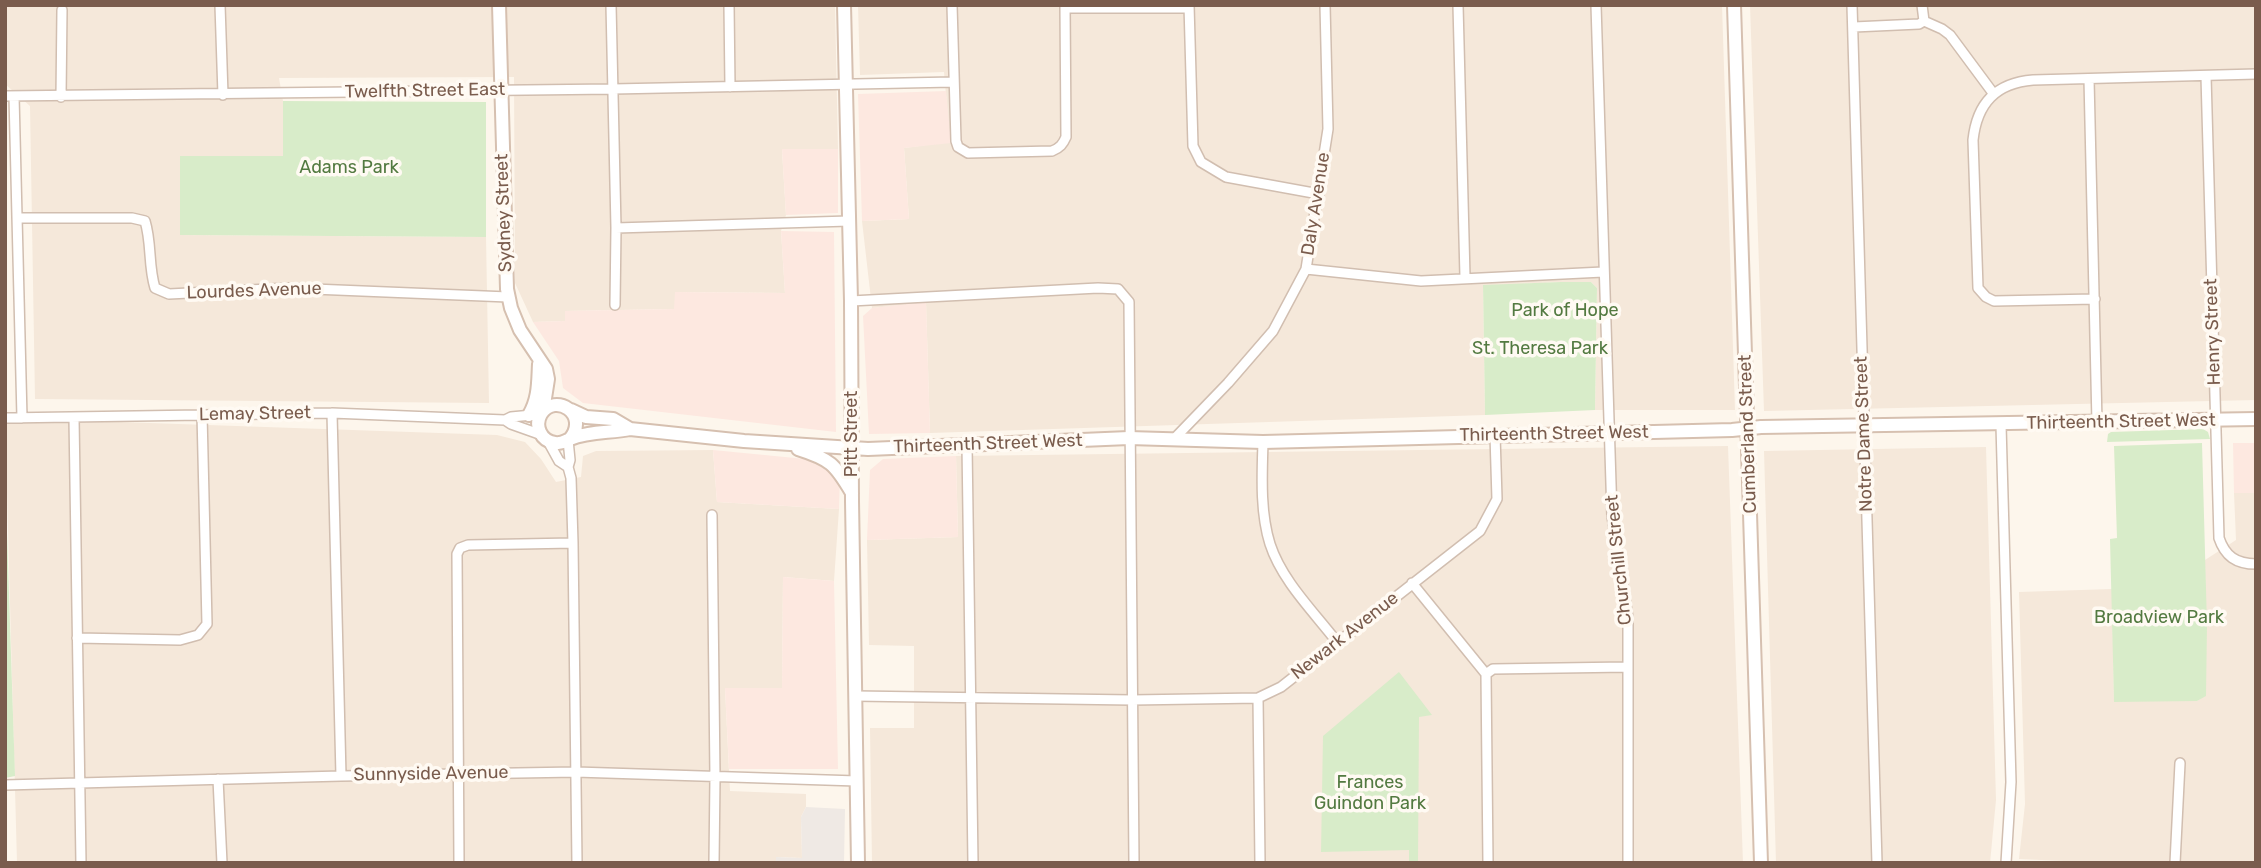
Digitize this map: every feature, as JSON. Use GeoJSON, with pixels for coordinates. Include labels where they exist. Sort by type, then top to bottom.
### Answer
{"type":"FeatureCollection","features":[{"type":"Feature","properties":{"kind":"street"},"geometry":{"type":"LineString","coordinates":[[220,5],[223,95]]}},
{"type":"Feature","properties":{"kind":"street","name":"Sydney Street"},"geometry":{"type":"LineString","coordinates":[[499,5],[508,297],[520,330],[540,360],[548,379],[538,413]]}},
{"type":"Feature","properties":{"kind":"street"},"geometry":{"type":"LineString","coordinates":[[611,5],[615,305]]}},
{"type":"Feature","properties":{"kind":"street"},"geometry":{"type":"LineString","coordinates":[[729,5],[730,87]]}},
{"type":"Feature","properties":{"kind":"street","name":"Pitt Street"},"geometry":{"type":"LineString","coordinates":[[844,5],[851,301],[858,863]]}},
{"type":"Feature","properties":{"kind":"street"},"geometry":{"type":"LineString","coordinates":[[952,5],[956,141],[963,151],[1052,151],[1059,148],[1066,136],[1065,7],[1189,6],[1193,146],[1201,162],[1226,177],[1319,194]]}},
{"type":"Feature","properties":{"kind":"street","name":"Daly Avenue"},"geometry":{"type":"LineString","coordinates":[[1172,440],[1228,383],[1273,331],[1306,269],[1328,129],[1325,5]]}},
{"type":"Feature","properties":{"kind":"street"},"geometry":{"type":"LineString","coordinates":[[1458,5],[1465,277]]}},
{"type":"Feature","properties":{"kind":"street","name":"Churchill Street"},"geometry":{"type":"LineString","coordinates":[[1596,5],[1612,516],[1628,618],[1628,863]]}},
{"type":"Feature","properties":{"kind":"street","name":"Cumberland Street"},"geometry":{"type":"LineString","coordinates":[[1734,5],[1761,863]]}},
{"type":"Feature","properties":{"kind":"street","name":"Notre Dame Street"},"geometry":{"type":"LineString","coordinates":[[1852,5],[1877,863]]}},
{"type":"Feature","properties":{"kind":"street"},"geometry":{"type":"LineString","coordinates":[[1922,5],[1924,21]]}},
{"type":"Feature","properties":{"kind":"street"},"geometry":{"type":"LineString","coordinates":[[61,96],[62,10]]}},
{"type":"Feature","properties":{"kind":"street"},"geometry":{"type":"LineString","coordinates":[[1854,27],[1919,24],[1924,21]]}},
{"type":"Feature","properties":{"kind":"street"},"geometry":{"type":"LineString","coordinates":[[1924,21],[1950,35],[1993,93]]}},
{"type":"Feature","properties":{"kind":"street"},"geometry":{"type":"LineString","coordinates":[[2095,299],[1994,301],[1978,288],[1973,140],[1977,118],[1993,93],[2011,84],[2025,81],[2256,74]]}},
{"type":"Feature","properties":{"kind":"street","name":"Henry Street"},"geometry":{"type":"LineString","coordinates":[[2206,76],[2219,538],[2223,549],[2231,558],[2241,563],[2256,564]]}},
{"type":"Feature","properties":{"kind":"street"},"geometry":{"type":"LineString","coordinates":[[2089,79],[2097,423]]}},
{"type":"Feature","properties":{"kind":"street","name":"Twelfth Street East"},"geometry":{"type":"LineString","coordinates":[[10,96],[223,95],[953,82]]}},
{"type":"Feature","properties":{"kind":"street"},"geometry":{"type":"LineString","coordinates":[[10,96],[18,218],[22,418]]}},
{"type":"Feature","properties":{"kind":"street","name":"Lourdes Avenue"},"geometry":{"type":"LineString","coordinates":[[18,218],[132,218],[145,221],[150,237],[150,272],[155,288],[169,293],[289,288],[508,297]]}},
{"type":"Feature","properties":{"kind":"street"},"geometry":{"type":"LineString","coordinates":[[616,228],[849,221]]}},
{"type":"Feature","properties":{"kind":"street"},"geometry":{"type":"LineString","coordinates":[[1306,269],[1421,281],[1603,272]]}},
{"type":"Feature","properties":{"kind":"street"},"geometry":{"type":"LineString","coordinates":[[851,301],[1098,288],[1118,289],[1129,302],[1133,863]]}},
{"type":"Feature","properties":{"kind":"street"},"geometry":{"type":"LineString","coordinates":[[568,467],[558,461],[545,438],[538,424],[538,413],[556,405],[564,406],[586,417],[613,419],[630,429]]}},
{"type":"Feature","properties":{"kind":"street"},"geometry":{"type":"LineString","coordinates":[[570,410],[577,424],[569,439],[568,467],[571,478],[573,543],[578,863]]}},
{"type":"Feature","properties":{"kind":"street"},"geometry":{"type":"LineString","coordinates":[[332,413],[341,776]]}},
{"type":"Feature","properties":{"kind":"street","name":"Lemay Street"},"geometry":{"type":"LineString","coordinates":[[5,418],[332,413],[505,420],[545,438]]}},
{"type":"Feature","properties":{"kind":"street","name":"Lemay Street"},"geometry":{"type":"LineString","coordinates":[[505,420],[538,413]]}},
{"type":"Feature","properties":{"kind":"street"},"geometry":{"type":"LineString","coordinates":[[77,639],[180,640],[198,635],[208,624],[202,414]]}},
{"type":"Feature","properties":{"kind":"street"},"geometry":{"type":"LineString","coordinates":[[74,418],[81,863]]}},
{"type":"Feature","properties":{"kind":"street","name":"Thirteenth Street West"},"geometry":{"type":"LineString","coordinates":[[778,443],[853,448],[1129,438],[1263,442],[1749,428],[2256,419]]}},
{"type":"Feature","properties":{"kind":"street"},"geometry":{"type":"LineString","coordinates":[[2001,425],[2011,782],[2006,863]]}},
{"type":"Feature","properties":{"kind":"street"},"geometry":{"type":"LineString","coordinates":[[545,438],[559,443],[591,433],[630,429],[778,443],[823,457],[841,474],[852,493]]}},
{"type":"Feature","properties":{"kind":"street","name":"Newark Avenue"},"geometry":{"type":"LineString","coordinates":[[1258,698],[1281,687],[1480,531],[1497,499],[1495,435]]}},
{"type":"Feature","properties":{"kind":"street"},"geometry":{"type":"LineString","coordinates":[[1263,442],[1265,527],[1271,548],[1291,584],[1338,642]]}},
{"type":"Feature","properties":{"kind":"street"},"geometry":{"type":"LineString","coordinates":[[967,445],[973,863]]}},
{"type":"Feature","properties":{"kind":"street"},"geometry":{"type":"LineString","coordinates":[[712,515],[714,863]]}},
{"type":"Feature","properties":{"kind":"street"},"geometry":{"type":"LineString","coordinates":[[459,863],[457,554],[460,548],[468,545],[573,543]]}},
{"type":"Feature","properties":{"kind":"street"},"geometry":{"type":"LineString","coordinates":[[1412,583],[1486,674],[1488,863]]}},
{"type":"Feature","properties":{"kind":"street"},"geometry":{"type":"LineString","coordinates":[[1486,674],[1493,669],[1627,667]]}},
{"type":"Feature","properties":{"kind":"street"},"geometry":{"type":"LineString","coordinates":[[855,696],[1132,700],[1258,698],[1260,863]]}},
{"type":"Feature","properties":{"kind":"street"},"geometry":{"type":"LineString","coordinates":[[2175,863],[2180,763]]}},
{"type":"Feature","properties":{"kind":"street","name":"Sunnyside Avenue"},"geometry":{"type":"LineString","coordinates":[[5,785],[576,772],[857,781]]}},
{"type":"Feature","properties":{"kind":"street"},"geometry":{"type":"LineString","coordinates":[[218,779],[222,863]]}},
{"type":"Feature","properties":{"kind":"shaded area"},"geometry":{"type":"Polygon","coordinates":[[[5,5],[835,5],[838,149],[782,150],[786,215],[781,231],[785,293],[676,292],[675,309],[565,311],[565,321],[533,322],[515,283],[514,77],[279,78],[283,101],[283,156],[180,235],[486,237],[489,403],[35,399],[30,106],[5,84],[5,5]]]}},
{"type":"Feature","properties":{"kind":"shaded area"},"geometry":{"type":"Polygon","coordinates":[[[858,5],[1722,5],[1735,410],[1595,410],[1597,288],[1591,282],[1561,282],[1483,286],[1485,415],[930,433],[926,303],[872,308],[862,221],[909,219],[904,148],[950,142],[944,72],[860,75],[858,5]]]}},
{"type":"Feature","properties":{"kind":"shaded area"},"geometry":{"type":"Polygon","coordinates":[[[1750,5],[2256,5],[2256,400],[1764,411],[1750,5]]]}},
{"type":"Feature","properties":{"kind":"shaded area"},"geometry":{"type":"Polygon","coordinates":[[[946,91],[951,143],[904,148],[909,219],[862,221],[858,94],[946,91]]]}},
{"type":"Feature","properties":{"kind":"shaded area"},"geometry":{"type":"Polygon","coordinates":[[[782,149],[838,149],[838,213],[786,215],[782,149]]]}},
{"type":"Feature","properties":{"kind":"shaded area"},"geometry":{"type":"Polygon","coordinates":[[[781,231],[834,232],[836,432],[583,403],[563,388],[559,361],[533,322],[565,321],[565,311],[674,309],[675,292],[785,293],[781,231]]]}},
{"type":"Feature","properties":{"kind":"shaded area"},"geometry":{"type":"Polygon","coordinates":[[[926,302],[930,433],[869,434],[863,316],[872,308],[926,302]]]}},
{"type":"Feature","properties":{"kind":"shaded area"},"geometry":{"type":"Polygon","coordinates":[[[5,418],[497,435],[525,442],[541,459],[556,482],[581,477],[583,456],[596,451],[713,450],[717,502],[839,509],[834,581],[783,577],[782,689],[725,688],[730,791],[806,794],[806,807],[801,817],[802,858],[777,857],[776,863],[17,863],[5,418]]]}},
{"type":"Feature","properties":{"kind":"shaded area"},"geometry":{"type":"Polygon","coordinates":[[[2233,443],[2256,443],[2256,493],[2234,493],[2233,443]]]}},
{"type":"Feature","properties":{"kind":"shaded area"},"geometry":{"type":"Polygon","coordinates":[[[1728,446],[1743,863],[872,863],[870,728],[914,728],[914,646],[869,645],[867,540],[958,537],[956,456],[1728,446]]]}},
{"type":"Feature","properties":{"kind":"shaded area"},"geometry":{"type":"Polygon","coordinates":[[[1986,447],[1996,800],[1990,863],[1776,863],[1764,451],[1986,447]]]}},
{"type":"Feature","properties":{"kind":"shaded area"},"geometry":{"type":"Polygon","coordinates":[[[713,450],[826,461],[840,475],[839,509],[717,502],[713,450]]]}},
{"type":"Feature","properties":{"kind":"shaded area"},"geometry":{"type":"Polygon","coordinates":[[[956,456],[958,537],[867,540],[870,470],[883,459],[956,456]]]}},
{"type":"Feature","properties":{"kind":"shaded area"},"geometry":{"type":"Polygon","coordinates":[[[2234,493],[2256,493],[2256,863],[2108,863],[2019,859],[2025,804],[2019,592],[2112,589],[2114,701],[2197,701],[2206,695],[2205,560],[2236,540],[2234,493]]]}},
{"type":"Feature","properties":{"kind":"shaded area"},"geometry":{"type":"Polygon","coordinates":[[[783,577],[834,581],[838,769],[729,769],[725,688],[782,688],[783,577]]]}},
{"type":"Feature","properties":{"kind":"shaded area"},"geometry":{"type":"Polygon","coordinates":[[[806,807],[845,809],[844,863],[776,863],[776,857],[802,858],[801,817],[806,807]]]}},
{"type":"Feature","properties":{"kind":"green space","name":"Adams Park"},"geometry":{"type":"Polygon","coordinates":[[[283,101],[486,102],[486,237],[180,235],[180,156],[283,156],[283,101]]]}},
{"type":"Feature","properties":{"kind":"green space","name":"St. Theresa Park"},"geometry":{"type":"Polygon","coordinates":[[[1591,282],[1597,288],[1595,410],[1485,415],[1483,285],[1591,282]]]}},
{"type":"Feature","properties":{"kind":"green space"},"geometry":{"type":"Polygon","coordinates":[[[2203,429],[2208,432],[2210,439],[2107,442],[2111,432],[2203,429]]]}},
{"type":"Feature","properties":{"kind":"green space","name":"Broadview Park"},"geometry":{"type":"Polygon","coordinates":[[[2202,443],[2207,625],[2206,696],[2197,701],[2114,702],[2110,539],[2117,538],[2114,446],[2202,443]]]}},
{"type":"Feature","properties":{"kind":"green space"},"geometry":{"type":"Polygon","coordinates":[[[5,472],[15,776],[5,778],[5,472]]]}},
{"type":"Feature","properties":{"kind":"green space","name":"Frances Guindon Park"},"geometry":{"type":"Polygon","coordinates":[[[1399,672],[1432,715],[1419,717],[1418,863],[1409,863],[1409,850],[1321,852],[1323,736],[1399,672]]]}},
{"type":"Feature","properties":{"kind":"park label","name":"Park of Hope"},"geometry":{"type":"Point","coordinates":[1565,311]}}]}
